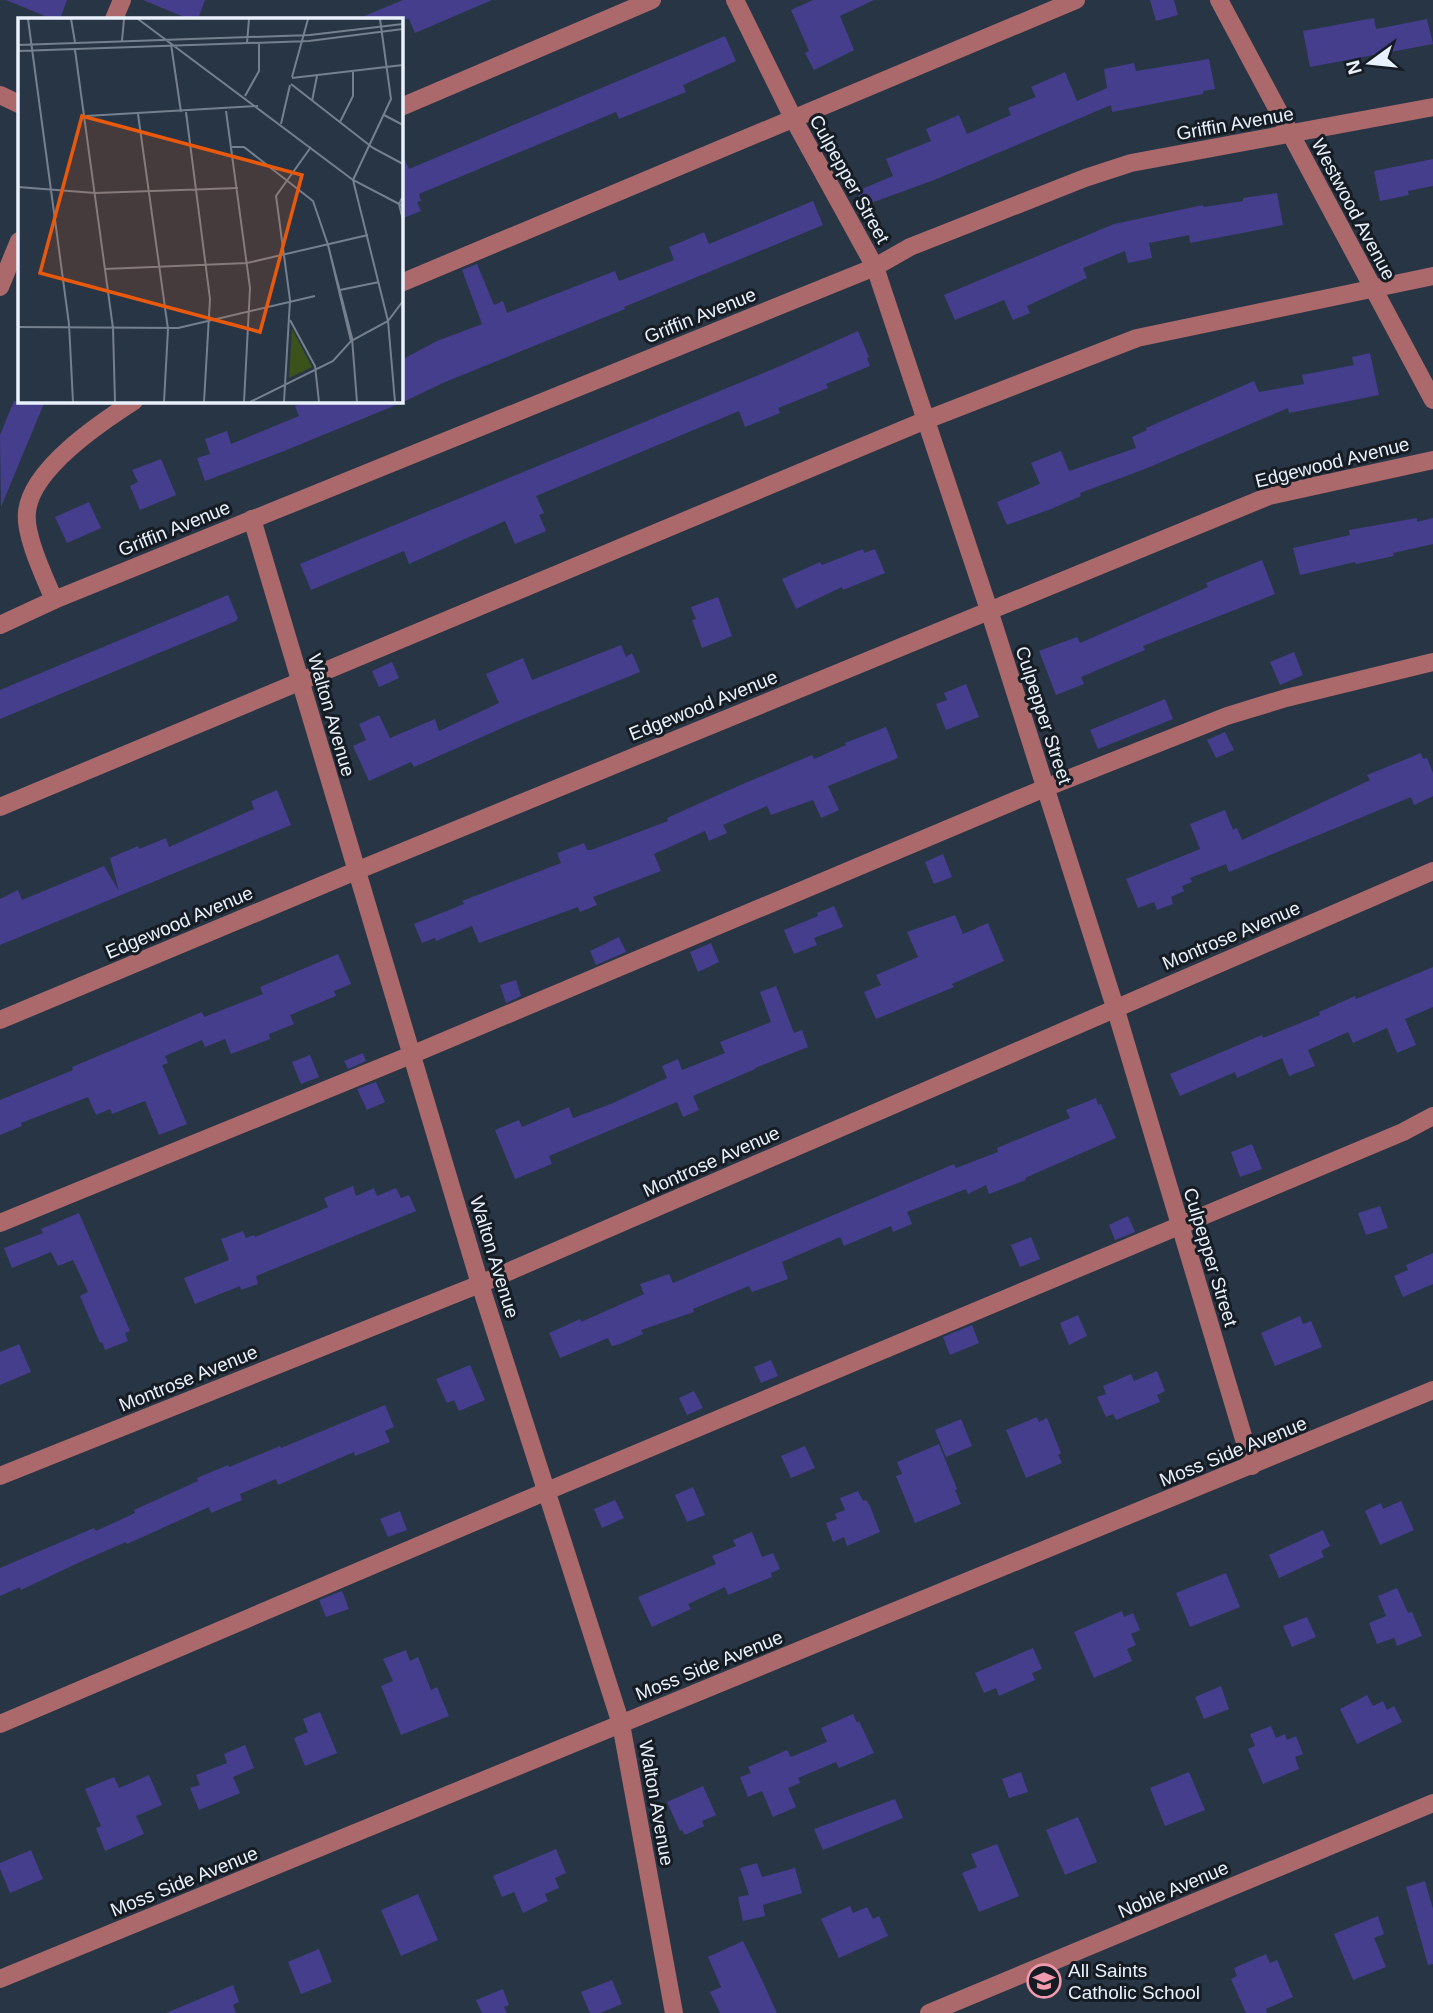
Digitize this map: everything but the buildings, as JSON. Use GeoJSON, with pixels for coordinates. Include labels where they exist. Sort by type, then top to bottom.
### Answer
{"type":"FeatureCollection","features":[{"type":"Feature","properties":{"kind":"street"},"geometry":{"type":"LineString","coordinates":[[114,18],[122,0]]}},
{"type":"Feature","properties":{"kind":"street"},"geometry":{"type":"LineString","coordinates":[[402,107],[652,0]]}},
{"type":"Feature","properties":{"kind":"street","name":"Culpepper Street"},"geometry":{"type":"LineString","coordinates":[[735,0],[793,120],[875,267],[989,610],[1115,1007],[1252,1466]]}},
{"type":"Feature","properties":{"kind":"street"},"geometry":{"type":"LineString","coordinates":[[402,283],[1076,0]]}},
{"type":"Feature","properties":{"kind":"street","name":"Westwood Avenue"},"geometry":{"type":"LineString","coordinates":[[1219,0],[1433,400]]}},
{"type":"Feature","properties":{"kind":"street"},"geometry":{"type":"LineString","coordinates":[[0,95],[18,104]]}},
{"type":"Feature","properties":{"kind":"street","name":"Griffin Avenue"},"geometry":{"type":"LineString","coordinates":[[0,625],[54,600],[875,267],[910,247],[1097,174],[1131,163],[1433,107]]}},
{"type":"Feature","properties":{"kind":"street"},"geometry":{"type":"LineString","coordinates":[[0,287],[18,243]]}},
{"type":"Feature","properties":{"kind":"street"},"geometry":{"type":"LineString","coordinates":[[0,807],[926,421],[1137,338],[1433,276]]}},
{"type":"Feature","properties":{"kind":"street"},"geometry":{"type":"LineString","coordinates":[[54,600],[32,543],[27,512],[36,485],[60,456],[133,402]]}},
{"type":"Feature","properties":{"kind":"street","name":"Edgewood Avenue"},"geometry":{"type":"LineString","coordinates":[[0,1020],[1269,496],[1433,460]]}},
{"type":"Feature","properties":{"kind":"street","name":"Walton Avenue"},"geometry":{"type":"LineString","coordinates":[[252,519],[480,1284],[621,1724],[674,2013]]}},
{"type":"Feature","properties":{"kind":"street"},"geometry":{"type":"LineString","coordinates":[[0,1223],[411,1055],[1045,788],[1227,716],[1286,698],[1433,662]]}},
{"type":"Feature","properties":{"kind":"street","name":"Montrose Avenue"},"geometry":{"type":"LineString","coordinates":[[0,1476],[480,1284],[1433,870]]}},
{"type":"Feature","properties":{"kind":"street"},"geometry":{"type":"LineString","coordinates":[[0,1724],[1403,1132],[1433,1116]]}},
{"type":"Feature","properties":{"kind":"street","name":"Moss Side Avenue"},"geometry":{"type":"LineString","coordinates":[[0,1979],[1433,1391]]}},
{"type":"Feature","properties":{"kind":"street","name":"Noble Avenue"},"geometry":{"type":"LineString","coordinates":[[936,2012],[1433,1803]]}},
{"type":"Feature","properties":{"kind":"place","name":"All Saints Catholic School"},"geometry":{"type":"Point","coordinates":[1044,1981]}}]}
